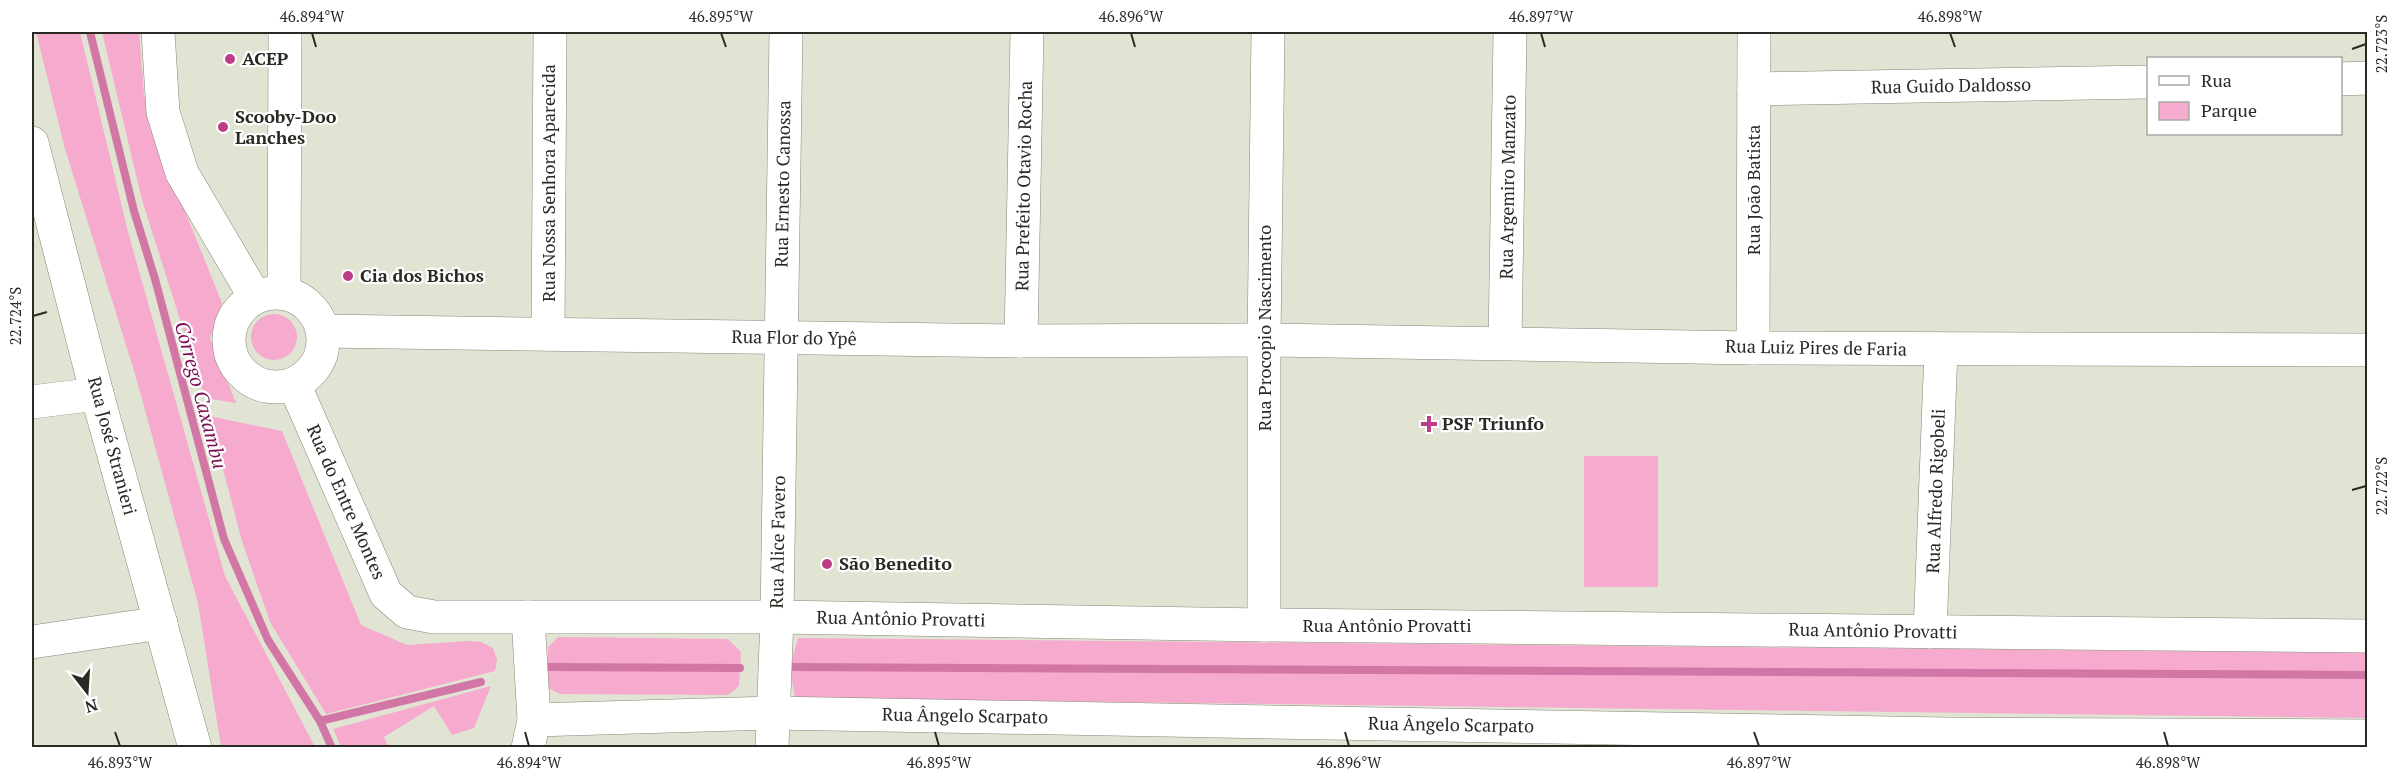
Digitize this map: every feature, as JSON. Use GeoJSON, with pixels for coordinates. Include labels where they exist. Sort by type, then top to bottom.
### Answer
{"type":"FeatureCollection","features":[{"type":"Feature","properties":{"kind":"street"},"geometry":{"type":"LineString","coordinates":[[158,32],[163,112],[182,173],[270,295]]}},
{"type":"Feature","properties":{"kind":"street"},"geometry":{"type":"LineString","coordinates":[[270,295],[285,32]]}},
{"type":"Feature","properties":{"kind":"street","name":"Rua Nossa Senhora Aparecida"},"geometry":{"type":"LineString","coordinates":[[548,334],[550,32]]}},
{"type":"Feature","properties":{"kind":"street","name":"Rua Ernesto Canossa"},"geometry":{"type":"LineString","coordinates":[[781,337],[786,32]]}},
{"type":"Feature","properties":{"kind":"street","name":"Rua Prefeito Otavio Rocha"},"geometry":{"type":"LineString","coordinates":[[1021,341],[1028,32]]}},
{"type":"Feature","properties":{"kind":"street","name":"Rua Procopio Nascimento"},"geometry":{"type":"LineString","coordinates":[[1264,625],[1264,340],[1268,32]]}},
{"type":"Feature","properties":{"kind":"street","name":"Rua Argemiro Manzato"},"geometry":{"type":"LineString","coordinates":[[1505,343],[1510,32]]}},
{"type":"Feature","properties":{"kind":"street","name":"Rua João Batista"},"geometry":{"type":"LineString","coordinates":[[1753,348],[1754,32]]}},
{"type":"Feature","properties":{"kind":"street"},"geometry":{"type":"LineString","coordinates":[[2342,79],[2367,78]]}},
{"type":"Feature","properties":{"kind":"street","name":"Rua Guido Daldosso"},"geometry":{"type":"LineString","coordinates":[[1754,89],[2147,82]]}},
{"type":"Feature","properties":{"kind":"street","name":"Rua José Stranieri"},"geometry":{"type":"LineString","coordinates":[[32,150],[195,747]]}},
{"type":"Feature","properties":{"kind":"street"},"geometry":{"type":"LineString","coordinates":[[270,295],[298,297],[310,306],[323,332],[321,357],[305,378],[294,384],[280,387],[265,386],[252,381],[240,372],[232,359],[228,345],[229,331],[234,317],[243,306],[270,295]]}},
{"type":"Feature","properties":{"kind":"street","name":"Rua Flor do Ypê"},"geometry":{"type":"LineString","coordinates":[[323,332],[1021,341],[1264,340]]}},
{"type":"Feature","properties":{"kind":"street","name":"Rua Alice Favero"},"geometry":{"type":"LineString","coordinates":[[772,747],[777,617],[781,337]]}},
{"type":"Feature","properties":{"kind":"street","name":"Rua Luiz Pires de Faria"},"geometry":{"type":"LineString","coordinates":[[1264,340],[1941,350],[2367,350]]}},
{"type":"Feature","properties":{"kind":"street","name":"Rua Alfredo Rigobeli"},"geometry":{"type":"LineString","coordinates":[[1930,632],[1941,350]]}},
{"type":"Feature","properties":{"kind":"street","name":"Rua do Entre Montes"},"geometry":{"type":"LineString","coordinates":[[294,384],[386,594],[407,612]]}},
{"type":"Feature","properties":{"kind":"street"},"geometry":{"type":"LineString","coordinates":[[32,402],[97,393]]}},
{"type":"Feature","properties":{"kind":"street","name":"Rua Antônio Provatti"},"geometry":{"type":"LineString","coordinates":[[407,612],[434,617],[777,617],[1264,625],[2367,636]]}},
{"type":"Feature","properties":{"kind":"street"},"geometry":{"type":"LineString","coordinates":[[528,617],[531,734]]}},
{"type":"Feature","properties":{"kind":"street"},"geometry":{"type":"LineString","coordinates":[[32,642],[161,623]]}},
{"type":"Feature","properties":{"kind":"street","name":"Rua Ângelo Scarpato"},"geometry":{"type":"LineString","coordinates":[[531,734],[773,712],[1947,741],[2367,736]]}},
{"type":"Feature","properties":{"kind":"green space"},"geometry":{"type":"Polygon","coordinates":[[[36,32],[80,32],[128,232],[225,576],[315,747],[221,747],[198,603],[135,374],[65,149],[36,32]]]}},
{"type":"Feature","properties":{"kind":"green space"},"geometry":{"type":"Polygon","coordinates":[[[102,32],[139,32],[144,94],[168,169],[222,303],[210,338],[236,403],[205,398],[142,200],[102,32]]]}},
{"type":"Feature","properties":{"kind":"green space"},"geometry":{"type":"Polygon","coordinates":[[[279,314],[291,320],[296,328],[296,346],[291,354],[283,359],[269,360],[261,357],[254,350],[251,332],[254,324],[261,317],[279,314]]]}},
{"type":"Feature","properties":{"kind":"green space"},"geometry":{"type":"Polygon","coordinates":[[[209,416],[282,431],[361,625],[407,645],[481,642],[493,648],[497,660],[495,671],[326,714],[270,622],[242,541],[209,416]]]}},
{"type":"Feature","properties":{"kind":"green space"},"geometry":{"type":"Polygon","coordinates":[[[1584,456],[1658,456],[1658,587],[1584,587],[1584,456]]]}},
{"type":"Feature","properties":{"kind":"green space"},"geometry":{"type":"Polygon","coordinates":[[[558,637],[728,639],[741,652],[739,686],[728,695],[560,694],[548,688],[548,647],[558,637]]]}},
{"type":"Feature","properties":{"kind":"green space"},"geometry":{"type":"Polygon","coordinates":[[[798,638],[2367,653],[2368,718],[795,698],[790,667],[798,638]]]}},
{"type":"Feature","properties":{"kind":"green space"},"geometry":{"type":"Polygon","coordinates":[[[491,686],[474,728],[452,735],[434,706],[384,737],[388,747],[341,747],[333,729],[491,686]]]}},
{"type":"Feature","properties":{"kind":"waterway","name":"Córrego Caxambu"},"geometry":{"type":"LineString","coordinates":[[90,32],[134,211],[155,279],[224,539],[268,640],[320,721],[332,748]]}},
{"type":"Feature","properties":{"kind":"waterway"},"geometry":{"type":"LineString","coordinates":[[548,667],[740,668]]}},
{"type":"Feature","properties":{"kind":"waterway"},"geometry":{"type":"LineString","coordinates":[[790,667],[2368,675]]}},
{"type":"Feature","properties":{"kind":"waterway"},"geometry":{"type":"LineString","coordinates":[[320,721],[481,682]]}},
{"type":"Feature","properties":{"kind":"place","name":"ACEP"},"geometry":{"type":"Point","coordinates":[230,59]}},
{"type":"Feature","properties":{"kind":"place","name":"Scooby-Doo Lanches"},"geometry":{"type":"Point","coordinates":[223,127]}},
{"type":"Feature","properties":{"kind":"place","name":"Cia dos Bichos"},"geometry":{"type":"Point","coordinates":[348,276]}},
{"type":"Feature","properties":{"kind":"place","name":"PSF Triunfo"},"geometry":{"type":"Point","coordinates":[1429,424]}},
{"type":"Feature","properties":{"kind":"place","name":"São Benedito"},"geometry":{"type":"Point","coordinates":[827,564]}}]}
